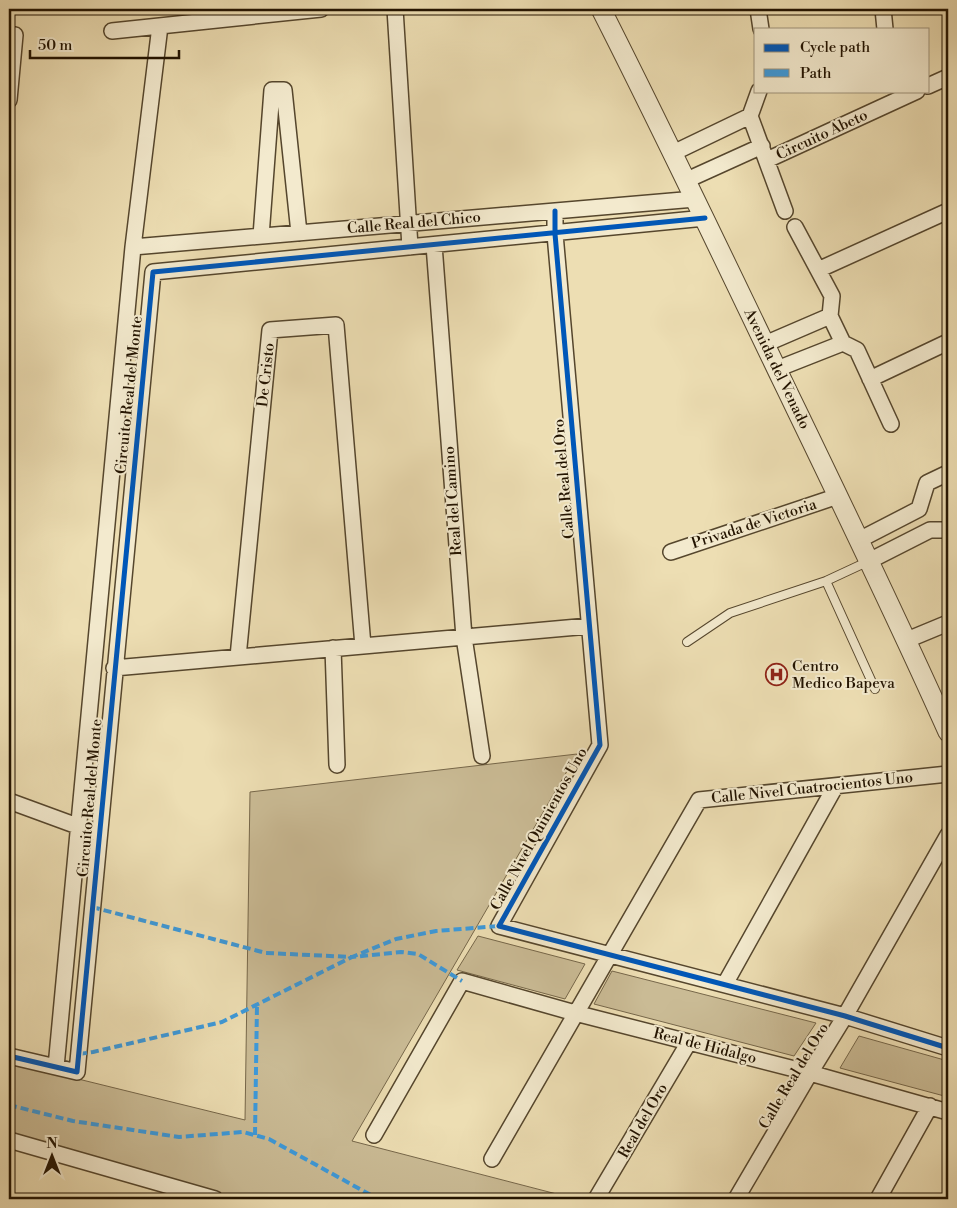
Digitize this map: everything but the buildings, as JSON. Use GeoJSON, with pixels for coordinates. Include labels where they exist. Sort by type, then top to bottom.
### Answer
{"type":"FeatureCollection","features":[{"type":"Feature","properties":{"kind":"street"},"geometry":{"type":"LineString","coordinates":[[112,31],[321,9]]}},
{"type":"Feature","properties":{"kind":"street"},"geometry":{"type":"LineString","coordinates":[[395,9],[410,248]]}},
{"type":"Feature","properties":{"kind":"street","name":"Avenida del Venado"},"geometry":{"type":"LineString","coordinates":[[602,9],[687,180],[907,640],[948,732]]}},
{"type":"Feature","properties":{"kind":"street"},"geometry":{"type":"LineString","coordinates":[[758,9],[760,28]]}},
{"type":"Feature","properties":{"kind":"street"},"geometry":{"type":"LineString","coordinates":[[883,9],[885,28]]}},
{"type":"Feature","properties":{"kind":"street","name":"Circuito Real del Monte"},"geometry":{"type":"LineString","coordinates":[[160,26],[133,247],[56,1067],[77,1072],[153,272],[705,218]]}},
{"type":"Feature","properties":{"kind":"street"},"geometry":{"type":"LineString","coordinates":[[9,100],[15,35]]}},
{"type":"Feature","properties":{"kind":"street"},"geometry":{"type":"LineString","coordinates":[[930,85],[948,77]]}},
{"type":"Feature","properties":{"kind":"street"},"geometry":{"type":"LineString","coordinates":[[262,236],[272,90],[284,90],[299,233]]}},
{"type":"Feature","properties":{"kind":"street"},"geometry":{"type":"LineString","coordinates":[[674,153],[750,116],[759,92]]}},
{"type":"Feature","properties":{"kind":"street","name":"Circuito Abeto"},"geometry":{"type":"LineString","coordinates":[[750,116],[764,153],[892,97],[913,92]]}},
{"type":"Feature","properties":{"kind":"street"},"geometry":{"type":"LineString","coordinates":[[687,180],[764,153],[785,212]]}},
{"type":"Feature","properties":{"kind":"street","name":"Calle Real del Chico"},"geometry":{"type":"LineString","coordinates":[[133,247],[695,199]]}},
{"type":"Feature","properties":{"kind":"street"},"geometry":{"type":"LineString","coordinates":[[818,270],[948,211]]}},
{"type":"Feature","properties":{"kind":"street","name":"Calle Real del Oro"},"geometry":{"type":"LineString","coordinates":[[554,212],[600,745]]}},
{"type":"Feature","properties":{"kind":"street"},"geometry":{"type":"LineString","coordinates":[[795,227],[832,296],[830,316],[843,343],[857,350],[891,424]]}},
{"type":"Feature","properties":{"kind":"street","name":"Real del Camino"},"geometry":{"type":"LineString","coordinates":[[434,245],[464,637],[482,756]]}},
{"type":"Feature","properties":{"kind":"street"},"geometry":{"type":"LineString","coordinates":[[765,344],[830,316]]}},
{"type":"Feature","properties":{"kind":"street","name":"De Cristo"},"geometry":{"type":"LineString","coordinates":[[238,657],[270,330],[336,325],[363,646]]}},
{"type":"Feature","properties":{"kind":"street"},"geometry":{"type":"LineString","coordinates":[[870,379],[948,342]]}},
{"type":"Feature","properties":{"kind":"street"},"geometry":{"type":"LineString","coordinates":[[777,369],[843,343]]}},
{"type":"Feature","properties":{"kind":"street"},"geometry":{"type":"LineString","coordinates":[[930,530],[919,509],[927,483],[948,473]]}},
{"type":"Feature","properties":{"kind":"street","name":"Privada de Victoria"},"geometry":{"type":"LineString","coordinates":[[671,552],[838,496]]}},
{"type":"Feature","properties":{"kind":"street"},"geometry":{"type":"LineString","coordinates":[[859,540],[919,509]]}},
{"type":"Feature","properties":{"kind":"street"},"geometry":{"type":"LineString","coordinates":[[869,561],[930,530],[948,530]]}},
{"type":"Feature","properties":{"kind":"street"},"geometry":{"type":"LineString","coordinates":[[907,640],[948,623]]}},
{"type":"Feature","properties":{"kind":"street"},"geometry":{"type":"LineString","coordinates":[[114,668],[589,626]]}},
{"type":"Feature","properties":{"kind":"street"},"geometry":{"type":"LineString","coordinates":[[333,648],[337,765]]}},
{"type":"Feature","properties":{"kind":"street","name":"Calle Nivel Quinientos Uno"},"geometry":{"type":"LineString","coordinates":[[600,745],[499,926],[611,954]]}},
{"type":"Feature","properties":{"kind":"street","name":"Calle Nivel Cuatrocientos Uno"},"geometry":{"type":"LineString","coordinates":[[492,1158],[699,800],[948,774]]}},
{"type":"Feature","properties":{"kind":"street"},"geometry":{"type":"LineString","coordinates":[[725,984],[835,787]]}},
{"type":"Feature","properties":{"kind":"street"},"geometry":{"type":"LineString","coordinates":[[9,801],[99,834]]}},
{"type":"Feature","properties":{"kind":"street","name":"Calle Real del Oro"},"geometry":{"type":"LineString","coordinates":[[736,1199],[846,1016],[948,835]]}},
{"type":"Feature","properties":{"kind":"street"},"geometry":{"type":"LineString","coordinates":[[611,954],[846,1016],[948,1048]]}},
{"type":"Feature","properties":{"kind":"street","name":"Real de Hidalgo"},"geometry":{"type":"LineString","coordinates":[[374,1135],[462,981],[576,1013],[810,1073],[948,1112]]}},
{"type":"Feature","properties":{"kind":"street","name":"Real del Oro"},"geometry":{"type":"LineString","coordinates":[[596,1199],[689,1042]]}},
{"type":"Feature","properties":{"kind":"street"},"geometry":{"type":"LineString","coordinates":[[9,1056],[56,1067]]}},
{"type":"Feature","properties":{"kind":"street"},"geometry":{"type":"LineString","coordinates":[[878,1199],[930,1106]]}},
{"type":"Feature","properties":{"kind":"street"},"geometry":{"type":"LineString","coordinates":[[9,1140],[216,1199]]}},
{"type":"Feature","properties":{"kind":"lane"},"geometry":{"type":"LineString","coordinates":[[687,642],[730,613],[826,581],[869,561]]}},
{"type":"Feature","properties":{"kind":"lane"},"geometry":{"type":"LineString","coordinates":[[826,581],[875,689]]}},
{"type":"Feature","properties":{"kind":"shaded area"},"geometry":{"type":"Polygon","coordinates":[[[577,754],[352,1141],[576,1199],[225,1199],[9,1141],[9,1062],[245,1120],[250,792],[577,754]]]}},
{"type":"Feature","properties":{"kind":"shaded area"},"geometry":{"type":"Polygon","coordinates":[[[478,936],[585,964],[565,999],[457,970],[478,936]]]}},
{"type":"Feature","properties":{"kind":"shaded area"},"geometry":{"type":"Polygon","coordinates":[[[612,971],[816,1023],[794,1056],[594,1004],[612,971]]]}},
{"type":"Feature","properties":{"kind":"shaded area"},"geometry":{"type":"Polygon","coordinates":[[[859,1036],[948,1061],[948,1097],[840,1068],[859,1036]]]}},
{"type":"Feature","properties":{"kind":"marked path"},"geometry":{"type":"LineString","coordinates":[[92,907],[266,953],[352,957],[396,939],[436,931],[499,926]]}},
{"type":"Feature","properties":{"kind":"marked path"},"geometry":{"type":"LineString","coordinates":[[79,1054],[222,1022],[352,957],[401,952],[418,954],[462,981]]}},
{"type":"Feature","properties":{"kind":"marked path"},"geometry":{"type":"LineString","coordinates":[[255,1135],[257,1004]]}},
{"type":"Feature","properties":{"kind":"marked path"},"geometry":{"type":"LineString","coordinates":[[9,1105],[73,1121],[179,1137],[243,1132],[269,1139],[378,1199]]}},
{"type":"Feature","properties":{"kind":"cycle path"},"geometry":{"type":"LineString","coordinates":[[555,211],[555,234],[600,745],[499,926],[845,1016],[948,1048]]}},
{"type":"Feature","properties":{"kind":"cycle path"},"geometry":{"type":"LineString","coordinates":[[9,1056],[77,1072],[153,272],[705,218]]}},
{"type":"Feature","properties":{"kind":"place","name":"Centro Medico Bapeva"},"geometry":{"type":"Point","coordinates":[776,675]}}]}
